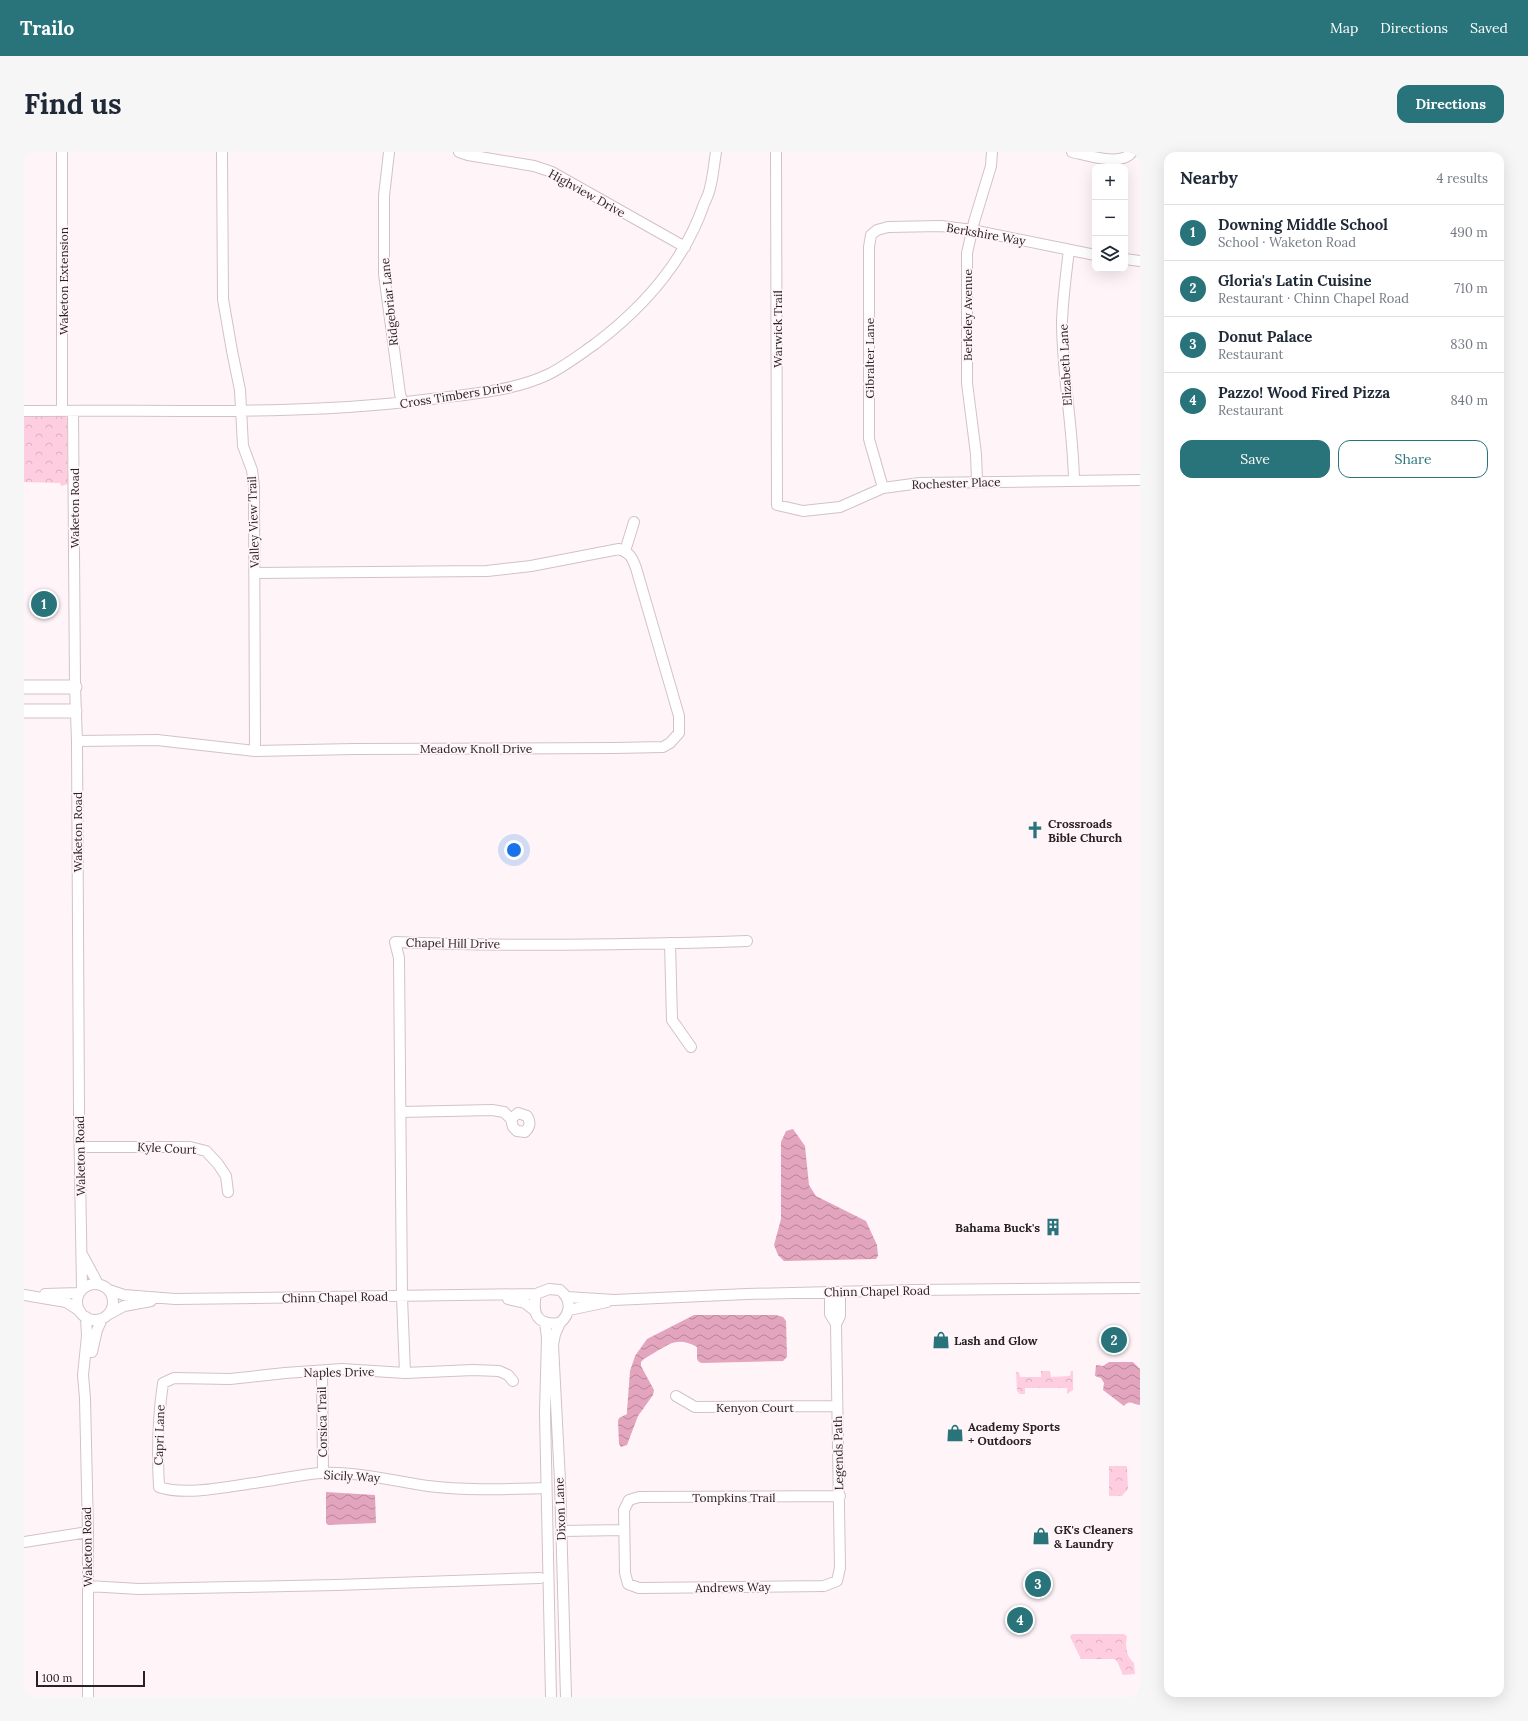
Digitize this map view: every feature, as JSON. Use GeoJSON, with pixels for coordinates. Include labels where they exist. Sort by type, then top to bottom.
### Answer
{"type":"FeatureCollection","features":[{"type":"Feature","properties":{"kind":"main road"},"geometry":{"type":"LineString","coordinates":[[24,687],[75,687]]}},
{"type":"Feature","properties":{"kind":"main road"},"geometry":{"type":"LineString","coordinates":[[24,711],[76,712]]}},
{"type":"Feature","properties":{"kind":"street","name":"Waketon Extension"},"geometry":{"type":"LineString","coordinates":[[62,152],[62,410]]}},
{"type":"Feature","properties":{"kind":"street","name":"Valley View Trail"},"geometry":{"type":"LineString","coordinates":[[222,152],[223,299],[240,390],[243,446],[252,470],[254,486],[256,751]]}},
{"type":"Feature","properties":{"kind":"street","name":"Ridgebriar Lane"},"geometry":{"type":"LineString","coordinates":[[389,152],[384,196],[384,274],[400,394],[403,403]]}},
{"type":"Feature","properties":{"kind":"street","name":"Highview Drive"},"geometry":{"type":"LineString","coordinates":[[459,152],[468,155],[534,166],[552,172],[685,247]]}},
{"type":"Feature","properties":{"kind":"street","name":"Cross Timbers Drive"},"geometry":{"type":"LineString","coordinates":[[24,411],[322,410],[403,403],[518,386],[547,375],[570,362],[607,335],[634,311],[670,270],[694,232],[710,190],[716,152]]}},
{"type":"Feature","properties":{"kind":"street","name":"Warwick Trail"},"geometry":{"type":"LineString","coordinates":[[776,152],[777,505]]}},
{"type":"Feature","properties":{"kind":"street","name":"Berkeley Avenue"},"geometry":{"type":"LineString","coordinates":[[977,481],[976,454],[967,383],[967,253],[972,230],[991,166],[992,152]]}},
{"type":"Feature","properties":{"kind":"street"},"geometry":{"type":"LineString","coordinates":[[1072,152],[1106,159],[1124,159],[1129,157],[1132,152]]}},
{"type":"Feature","properties":{"kind":"street","name":"Berkshire Way"},"geometry":{"type":"LineString","coordinates":[[877,230],[888,227],[941,226],[972,230],[1092,254]]}},
{"type":"Feature","properties":{"kind":"street","name":"Gibralter Lane"},"geometry":{"type":"LineString","coordinates":[[877,230],[871,235],[869,247],[869,439],[883,488]]}},
{"type":"Feature","properties":{"kind":"street","name":"Elizabeth Lane"},"geometry":{"type":"LineString","coordinates":[[1069,250],[1062,321],[1064,368],[1073,445],[1074,480]]}},
{"type":"Feature","properties":{"kind":"street"},"geometry":{"type":"LineString","coordinates":[[1128,259],[1140,261]]}},
{"type":"Feature","properties":{"kind":"street","name":"Waketon Road"},"geometry":{"type":"LineString","coordinates":[[73,411],[82,1252],[81,1291]]}},
{"type":"Feature","properties":{"kind":"street","name":"Rochester Place"},"geometry":{"type":"LineString","coordinates":[[777,505],[803,511],[840,507],[883,488],[920,483],[977,481],[1140,480]]}},
{"type":"Feature","properties":{"kind":"street"},"geometry":{"type":"LineString","coordinates":[[255,573],[487,571],[538,565],[619,550],[625,551],[634,522]]}},
{"type":"Feature","properties":{"kind":"street","name":"Meadow Knoll Drive"},"geometry":{"type":"LineString","coordinates":[[77,740],[157,740],[256,751],[354,749],[657,748],[670,743],[679,733],[679,716],[636,568],[631,556],[625,551]]}},
{"type":"Feature","properties":{"kind":"street","name":"Chapel Hill Drive"},"geometry":{"type":"LineString","coordinates":[[405,1372],[402,1297],[399,958],[394,942],[460,944],[747,941]]}},
{"type":"Feature","properties":{"kind":"street"},"geometry":{"type":"LineString","coordinates":[[670,943],[672,1020],[691,1047]]}},
{"type":"Feature","properties":{"kind":"street"},"geometry":{"type":"LineString","coordinates":[[401,1112],[492,1110],[504,1112],[511,1119]]}},
{"type":"Feature","properties":{"kind":"street","name":"Kyle Court"},"geometry":{"type":"LineString","coordinates":[[80,1147],[190,1147],[206,1152],[218,1164],[226,1176],[228,1192]]}},
{"type":"Feature","properties":{"kind":"street","name":"Waketon Road"},"geometry":{"type":"LineString","coordinates":[[82,1252],[98,1284]]}},
{"type":"Feature","properties":{"kind":"street"},"geometry":{"type":"LineString","coordinates":[[98,1284],[109,1290],[113,1303],[106,1316],[94,1320],[66,1302],[26,1295],[81,1291],[89,1285],[98,1284]]}},
{"type":"Feature","properties":{"kind":"street"},"geometry":{"type":"LineString","coordinates":[[555,1288],[560,1290],[567,1297],[567,1315],[560,1323],[545,1322],[538,1317],[534,1310],[536,1294],[555,1288]]}},
{"type":"Feature","properties":{"kind":"street","name":"Chinn Chapel Road"},"geometry":{"type":"LineString","coordinates":[[567,1297],[614,1300],[747,1294],[1140,1288]]}},
{"type":"Feature","properties":{"kind":"street","name":"Chinn Chapel Road"},"geometry":{"type":"LineString","coordinates":[[109,1290],[124,1295],[175,1299],[495,1296],[536,1294]]}},
{"type":"Feature","properties":{"kind":"street"},"geometry":{"type":"LineString","coordinates":[[81,1291],[77,1302],[83,1314]]}},
{"type":"Feature","properties":{"kind":"street","name":"Legends Path"},"geometry":{"type":"LineString","coordinates":[[835,1292],[830,1314],[836,1324],[840,1496],[840,1568],[837,1581]]}},
{"type":"Feature","properties":{"kind":"street","name":"Chinn Chapel Road"},"geometry":{"type":"LineString","coordinates":[[495,1296],[525,1303],[534,1310]]}},
{"type":"Feature","properties":{"kind":"street","name":"Chinn Chapel Road"},"geometry":{"type":"LineString","coordinates":[[106,1316],[132,1304],[175,1299]]}},
{"type":"Feature","properties":{"kind":"street","name":"Chinn Chapel Road"},"geometry":{"type":"LineString","coordinates":[[568,1310],[594,1306],[614,1300]]}},
{"type":"Feature","properties":{"kind":"street","name":"Waketon Road"},"geometry":{"type":"LineString","coordinates":[[83,1314],[87,1336],[83,1375],[85,1398],[88,1532],[88,1697]]}},
{"type":"Feature","properties":{"kind":"street","name":"Waketon Road"},"geometry":{"type":"LineString","coordinates":[[85,1398],[95,1336],[106,1316]]}},
{"type":"Feature","properties":{"kind":"street","name":"Dixon Lane"},"geometry":{"type":"LineString","coordinates":[[545,1322],[547,1338],[545,1413],[551,1697]]}},
{"type":"Feature","properties":{"kind":"street","name":"Dixon Lane"},"geometry":{"type":"LineString","coordinates":[[560,1323],[555,1334],[553,1345],[566,1697]]}},
{"type":"Feature","properties":{"kind":"street","name":"Naples Drive"},"geometry":{"type":"LineString","coordinates":[[163,1383],[174,1378],[230,1379],[342,1369],[405,1372],[473,1370],[499,1372],[508,1375],[513,1381]]}},
{"type":"Feature","properties":{"kind":"street","name":"Corsica Trail"},"geometry":{"type":"LineString","coordinates":[[322,1370],[323,1473]]}},
{"type":"Feature","properties":{"kind":"street","name":"Capri Lane"},"geometry":{"type":"LineString","coordinates":[[159,1487],[158,1459],[163,1383]]}},
{"type":"Feature","properties":{"kind":"street","name":"Kenyon Court"},"geometry":{"type":"LineString","coordinates":[[676,1396],[695,1407],[837,1406]]}},
{"type":"Feature","properties":{"kind":"street","name":"Sicily Way"},"geometry":{"type":"LineString","coordinates":[[159,1487],[168,1490],[224,1488],[323,1473],[378,1476],[427,1486],[463,1490],[546,1488]]}},
{"type":"Feature","properties":{"kind":"street","name":"Tompkins Trail"},"geometry":{"type":"LineString","coordinates":[[624,1530],[624,1510],[629,1500],[639,1498],[840,1496]]}},
{"type":"Feature","properties":{"kind":"street"},"geometry":{"type":"LineString","coordinates":[[561,1531],[624,1530]]}},
{"type":"Feature","properties":{"kind":"street","name":"Andrews Way"},"geometry":{"type":"LineString","coordinates":[[624,1530],[625,1573],[628,1584],[639,1588],[824,1586],[837,1581]]}},
{"type":"Feature","properties":{"kind":"street"},"geometry":{"type":"LineString","coordinates":[[24,1542],[88,1532]]}},
{"type":"Feature","properties":{"kind":"street"},"geometry":{"type":"LineString","coordinates":[[88,1586],[139,1589],[336,1585],[540,1578]]}},
{"type":"Feature","properties":{"kind":"street"},"geometry":{"type":"LineString","coordinates":[[550,1652],[565,1654]]}},
{"type":"Feature","properties":{"kind":"green space"},"geometry":{"type":"Polygon","coordinates":[[[24,414],[63,415],[67,418],[68,484],[61,486],[60,483],[24,482],[24,414]]]}},
{"type":"Feature","properties":{"kind":"green space"},"geometry":{"type":"Polygon","coordinates":[[[1041,1371],[1050,1371],[1051,1377],[1070,1376],[1071,1371],[1073,1371],[1073,1390],[1067,1394],[1067,1388],[1025,1388],[1025,1394],[1020,1394],[1017,1391],[1016,1372],[1019,1372],[1020,1377],[1041,1377],[1041,1371]]]}},
{"type":"Feature","properties":{"kind":"green space"},"geometry":{"type":"Polygon","coordinates":[[[1109,1466],[1127,1466],[1128,1489],[1122,1496],[1109,1496],[1109,1466]]]}},
{"type":"Feature","properties":{"kind":"green space"},"geometry":{"type":"Polygon","coordinates":[[[1072,1634],[1124,1634],[1127,1636],[1127,1651],[1129,1657],[1134,1663],[1135,1674],[1123,1675],[1117,1661],[1114,1659],[1081,1659],[1070,1637],[1072,1634]]]}},
{"type":"Feature","properties":{"kind":"water"},"geometry":{"type":"Polygon","coordinates":[[[793,1129],[805,1146],[809,1185],[816,1196],[866,1221],[877,1245],[878,1256],[876,1259],[784,1261],[778,1255],[774,1245],[781,1219],[781,1142],[786,1131],[793,1129]]]}},
{"type":"Feature","properties":{"kind":"water"},"geometry":{"type":"Polygon","coordinates":[[[694,1315],[776,1315],[783,1317],[786,1321],[787,1357],[783,1361],[702,1363],[697,1359],[697,1347],[685,1342],[675,1342],[665,1346],[641,1362],[641,1366],[654,1390],[653,1395],[638,1416],[627,1445],[621,1447],[619,1444],[618,1421],[619,1418],[627,1414],[630,1371],[635,1356],[647,1339],[694,1315]]]}},
{"type":"Feature","properties":{"kind":"water"},"geometry":{"type":"Polygon","coordinates":[[[1109,1362],[1133,1362],[1140,1369],[1140,1405],[1128,1403],[1124,1406],[1103,1390],[1104,1383],[1101,1378],[1095,1376],[1096,1365],[1103,1366],[1109,1362]]]}},
{"type":"Feature","properties":{"kind":"water"},"geometry":{"type":"Polygon","coordinates":[[[326,1492],[375,1495],[376,1523],[328,1525],[326,1523],[326,1492]]]}},
{"type":"Feature","properties":{"kind":"place","name":"Downing Middle School"},"geometry":{"type":"Point","coordinates":[44,604]}},
{"type":"Feature","properties":{"kind":"place","name":"Crossroads Bible Church"},"geometry":{"type":"Point","coordinates":[1035,830]}},
{"type":"Feature","properties":{"kind":"place","name":"Bahama Buck's"},"geometry":{"type":"Point","coordinates":[1053,1227]}},
{"type":"Feature","properties":{"kind":"place","name":"Lash and Glow"},"geometry":{"type":"Point","coordinates":[941,1340]}},
{"type":"Feature","properties":{"kind":"place","name":"Gloria's Latin Cuisine"},"geometry":{"type":"Point","coordinates":[1114,1340]}},
{"type":"Feature","properties":{"kind":"place","name":"Academy Sports + Outdoors"},"geometry":{"type":"Point","coordinates":[955,1433]}},
{"type":"Feature","properties":{"kind":"place","name":"GK's Cleaners & Laundry"},"geometry":{"type":"Point","coordinates":[1041,1536]}},
{"type":"Feature","properties":{"kind":"place","name":"Donut Palace"},"geometry":{"type":"Point","coordinates":[1038,1584]}},
{"type":"Feature","properties":{"kind":"place","name":"Pazzo! Wood Fired Pizza"},"geometry":{"type":"Point","coordinates":[1020,1620]}}]}
